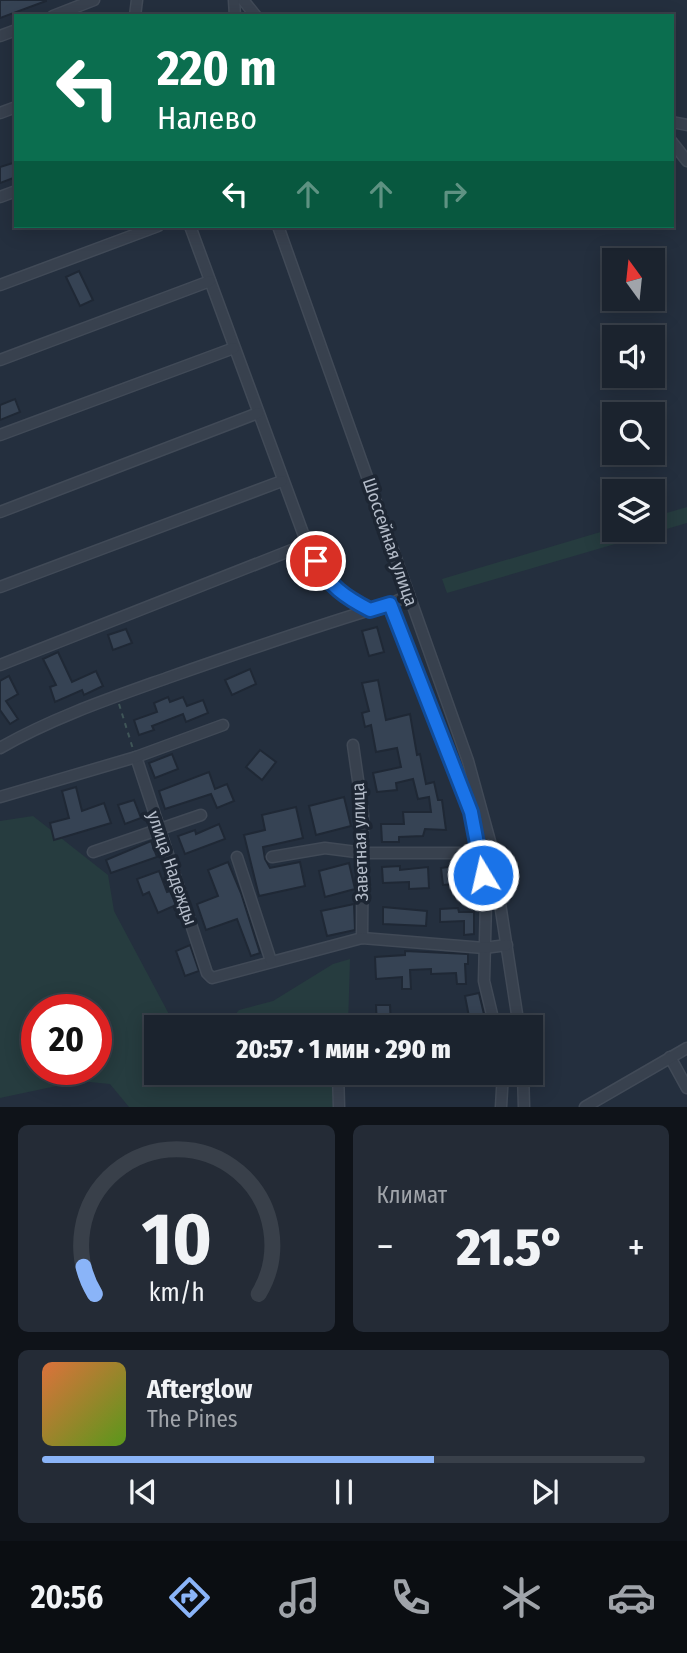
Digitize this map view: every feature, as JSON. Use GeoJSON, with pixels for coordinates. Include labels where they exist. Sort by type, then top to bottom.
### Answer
{"type":"FeatureCollection","features":[{"type":"Feature","properties":{"kind":"street"},"geometry":{"type":"LineString","coordinates":[[58,14],[94,0]]}},
{"type":"Feature","properties":{"kind":"street"},"geometry":{"type":"LineString","coordinates":[[243,0],[254,14]]}},
{"type":"Feature","properties":{"kind":"street"},"geometry":{"type":"LineString","coordinates":[[674,145],[687,161]]}},
{"type":"Feature","properties":{"kind":"street"},"geometry":{"type":"LineString","coordinates":[[0,285],[153,228]]}},
{"type":"Feature","properties":{"kind":"street"},"geometry":{"type":"LineString","coordinates":[[191,228],[307,544],[325,579],[334,589],[370,610]]}},
{"type":"Feature","properties":{"kind":"street","name":"Шоссейная улица"},"geometry":{"type":"LineString","coordinates":[[279,228],[468,761],[491,845],[517,1015]]}},
{"type":"Feature","properties":{"kind":"street"},"geometry":{"type":"LineString","coordinates":[[0,360],[211,281]]}},
{"type":"Feature","properties":{"kind":"street"},"geometry":{"type":"LineString","coordinates":[[0,435],[234,348]]}},
{"type":"Feature","properties":{"kind":"street"},"geometry":{"type":"LineString","coordinates":[[0,512],[258,413]]}},
{"type":"Feature","properties":{"kind":"street"},"geometry":{"type":"LineString","coordinates":[[0,587],[282,481]]}},
{"type":"Feature","properties":{"kind":"street"},"geometry":{"type":"LineString","coordinates":[[0,665],[307,544]]}},
{"type":"Feature","properties":{"kind":"street"},"geometry":{"type":"LineString","coordinates":[[0,748],[26,733],[117,696],[265,643],[390,604],[409,595]]}},
{"type":"Feature","properties":{"kind":"street"},"geometry":{"type":"LineString","coordinates":[[390,604],[471,812],[486,901],[484,981],[492,1015]]}},
{"type":"Feature","properties":{"kind":"street"},"geometry":{"type":"LineString","coordinates":[[413,665],[430,654]]}},
{"type":"Feature","properties":{"kind":"street"},"geometry":{"type":"LineString","coordinates":[[0,797],[136,757],[223,725]]}},
{"type":"Feature","properties":{"kind":"street","name":"Заветная улица"},"geometry":{"type":"LineString","coordinates":[[353,745],[363,815],[362,938]]}},
{"type":"Feature","properties":{"kind":"street","name":"улица Надежды"},"geometry":{"type":"LineString","coordinates":[[136,757],[207,973],[212,978],[271,961]]}},
{"type":"Feature","properties":{"kind":"street"},"geometry":{"type":"LineString","coordinates":[[453,766],[468,761]]}},
{"type":"Feature","properties":{"kind":"street"},"geometry":{"type":"LineString","coordinates":[[93,852],[201,815]]}},
{"type":"Feature","properties":{"kind":"street"},"geometry":{"type":"LineString","coordinates":[[272,857],[325,848],[364,853],[463,853],[491,845]]}},
{"type":"Feature","properties":{"kind":"street"},"geometry":{"type":"LineString","coordinates":[[237,857],[271,961],[362,938],[484,948],[507,945]]}},
{"type":"Feature","properties":{"kind":"street"},"geometry":{"type":"LineString","coordinates":[[589,1106],[687,1048]]}},
{"type":"Feature","properties":{"kind":"street"},"geometry":{"type":"LineString","coordinates":[[670,1057],[687,1088]]}},
{"type":"Feature","properties":{"kind":"street"},"geometry":{"type":"LineString","coordinates":[[338,1085],[339,1107]]}},
{"type":"Feature","properties":{"kind":"street"},"geometry":{"type":"LineString","coordinates":[[501,1107],[502,1085]]}},
{"type":"Feature","properties":{"kind":"street"},"geometry":{"type":"LineString","coordinates":[[523,1085],[524,1107]]}},
{"type":"Feature","properties":{"kind":"path"},"geometry":{"type":"LineString","coordinates":[[117,696],[136,757]]}},
{"type":"Feature","properties":{"kind":"green space"},"geometry":{"type":"Polygon","coordinates":[[[687,507],[687,523],[665,529],[665,513],[687,507]]]}},
{"type":"Feature","properties":{"kind":"green space"},"geometry":{"type":"Polygon","coordinates":[[[602,532],[602,542],[622,542],[447,593],[442,579],[602,532]]]}},
{"type":"Feature","properties":{"kind":"green space"},"geometry":{"type":"Polygon","coordinates":[[[33,816],[108,875],[114,911],[169,1015],[144,1015],[144,1085],[337,1085],[333,1107],[129,1107],[111,1085],[112,994],[21,994],[21,1085],[61,1085],[0,1098],[0,821],[33,816]]]}},
{"type":"Feature","properties":{"kind":"green space"},"geometry":{"type":"Polygon","coordinates":[[[350,959],[348,1015],[235,1015],[239,1010],[273,1001],[333,964],[350,959]]]}},
{"type":"Feature","properties":{"kind":"building"},"geometry":{"type":"Polygon","coordinates":[[[0,0],[46,0],[46,1],[0,18],[0,0]]]}},
{"type":"Feature","properties":{"kind":"building"},"geometry":{"type":"Polygon","coordinates":[[[14,163],[14,178],[0,183],[0,167],[14,163]]]}},
{"type":"Feature","properties":{"kind":"building"},"geometry":{"type":"Polygon","coordinates":[[[79,271],[93,300],[80,306],[66,277],[79,271]]]}},
{"type":"Feature","properties":{"kind":"building"},"geometry":{"type":"Polygon","coordinates":[[[15,399],[20,412],[0,420],[0,405],[15,399]]]}},
{"type":"Feature","properties":{"kind":"building"},"geometry":{"type":"Polygon","coordinates":[[[377,627],[384,652],[369,656],[362,631],[377,627]]]}},
{"type":"Feature","properties":{"kind":"building"},"geometry":{"type":"Polygon","coordinates":[[[126,629],[132,643],[113,650],[108,635],[126,629]]]}},
{"type":"Feature","properties":{"kind":"building"},"geometry":{"type":"Polygon","coordinates":[[[58,652],[72,682],[96,671],[103,686],[84,695],[82,690],[55,702],[50,687],[56,685],[43,659],[58,652]]]}},
{"type":"Feature","properties":{"kind":"building"},"geometry":{"type":"Polygon","coordinates":[[[250,669],[256,684],[232,695],[225,680],[250,669]]]}},
{"type":"Feature","properties":{"kind":"building"},"geometry":{"type":"Polygon","coordinates":[[[9,676],[18,694],[6,701],[18,719],[10,724],[0,710],[0,681],[9,676]]]}},
{"type":"Feature","properties":{"kind":"building"},"geometry":{"type":"Polygon","coordinates":[[[378,680],[386,720],[410,714],[417,755],[420,754],[426,784],[434,782],[438,800],[442,800],[446,830],[425,829],[423,836],[399,837],[399,842],[382,842],[381,824],[404,824],[403,812],[431,812],[429,797],[418,799],[413,779],[396,783],[397,790],[377,792],[373,773],[401,767],[397,748],[376,752],[371,725],[365,727],[362,713],[369,711],[362,683],[378,680]]]}},
{"type":"Feature","properties":{"kind":"building"},"geometry":{"type":"Polygon","coordinates":[[[168,697],[170,702],[183,697],[187,706],[203,700],[208,713],[186,722],[183,714],[152,726],[154,730],[139,735],[134,720],[157,712],[154,703],[168,697]]]}},
{"type":"Feature","properties":{"kind":"building"},"geometry":{"type":"Polygon","coordinates":[[[260,750],[276,762],[262,780],[246,767],[260,750]]]}},
{"type":"Feature","properties":{"kind":"building"},"geometry":{"type":"Polygon","coordinates":[[[172,754],[178,769],[155,778],[149,763],[172,754]]]}},
{"type":"Feature","properties":{"kind":"building"},"geometry":{"type":"Polygon","coordinates":[[[209,772],[215,789],[227,784],[234,801],[217,808],[211,794],[165,809],[159,791],[209,772]]]}},
{"type":"Feature","properties":{"kind":"building"},"geometry":{"type":"Polygon","coordinates":[[[76,787],[82,811],[104,803],[111,823],[54,840],[50,823],[69,818],[62,791],[76,787]]]}},
{"type":"Feature","properties":{"kind":"building"},"geometry":{"type":"Polygon","coordinates":[[[344,797],[351,826],[316,835],[309,806],[344,797]]]}},
{"type":"Feature","properties":{"kind":"building"},"geometry":{"type":"Polygon","coordinates":[[[134,800],[141,818],[125,824],[118,805],[134,800]]]}},
{"type":"Feature","properties":{"kind":"building"},"geometry":{"type":"Polygon","coordinates":[[[296,807],[303,838],[263,847],[270,868],[300,862],[305,886],[259,896],[244,835],[265,830],[262,815],[296,807]]]}},
{"type":"Feature","properties":{"kind":"building"},"geometry":{"type":"Polygon","coordinates":[[[219,824],[225,839],[185,854],[178,836],[195,830],[196,834],[219,824]]]}},
{"type":"Feature","properties":{"kind":"building"},"geometry":{"type":"Polygon","coordinates":[[[151,841],[157,857],[111,873],[106,860],[151,841]]]}},
{"type":"Feature","properties":{"kind":"building"},"geometry":{"type":"Polygon","coordinates":[[[228,862],[260,953],[251,956],[237,919],[206,930],[197,904],[218,896],[208,870],[228,862]]]}},
{"type":"Feature","properties":{"kind":"building"},"geometry":{"type":"Polygon","coordinates":[[[349,863],[355,889],[325,897],[319,871],[349,863]]]}},
{"type":"Feature","properties":{"kind":"building"},"geometry":{"type":"Polygon","coordinates":[[[461,865],[463,883],[443,885],[441,868],[461,865]]]}},
{"type":"Feature","properties":{"kind":"building"},"geometry":{"type":"Polygon","coordinates":[[[400,866],[400,870],[428,867],[429,888],[409,889],[409,882],[383,883],[382,867],[400,866]]]}},
{"type":"Feature","properties":{"kind":"building"},"geometry":{"type":"Polygon","coordinates":[[[159,871],[167,892],[170,891],[176,905],[158,913],[149,892],[143,895],[137,879],[159,871]]]}},
{"type":"Feature","properties":{"kind":"building"},"geometry":{"type":"Polygon","coordinates":[[[354,904],[355,930],[327,936],[321,911],[354,904]]]}},
{"type":"Feature","properties":{"kind":"building"},"geometry":{"type":"Polygon","coordinates":[[[383,907],[427,911],[426,926],[383,924],[383,907]]]}},
{"type":"Feature","properties":{"kind":"building"},"geometry":{"type":"Polygon","coordinates":[[[458,908],[459,912],[474,912],[474,934],[464,935],[464,921],[440,922],[440,909],[458,908]]]}},
{"type":"Feature","properties":{"kind":"building"},"geometry":{"type":"Polygon","coordinates":[[[190,945],[199,971],[185,976],[176,951],[190,945]]]}},
{"type":"Feature","properties":{"kind":"building"},"geometry":{"type":"Polygon","coordinates":[[[405,951],[468,954],[468,964],[465,964],[466,984],[457,984],[456,973],[431,974],[431,969],[410,970],[411,989],[402,989],[402,977],[376,979],[375,957],[405,955],[405,951]]]}},
{"type":"Feature","properties":{"kind":"building"},"geometry":{"type":"Polygon","coordinates":[[[479,993],[484,1015],[469,1015],[465,996],[479,993]]]}},
{"type":"Feature","properties":{"kind":"building"},"geometry":{"type":"Polygon","coordinates":[[[376,1005],[390,1005],[390,1015],[376,1015],[376,1005]]]}},
{"type":"Feature","properties":{"kind":"route"},"geometry":{"type":"LineString","coordinates":[[316,561],[325,579],[346,598],[370,610],[390,604],[471,812],[483,875]]}}]}
